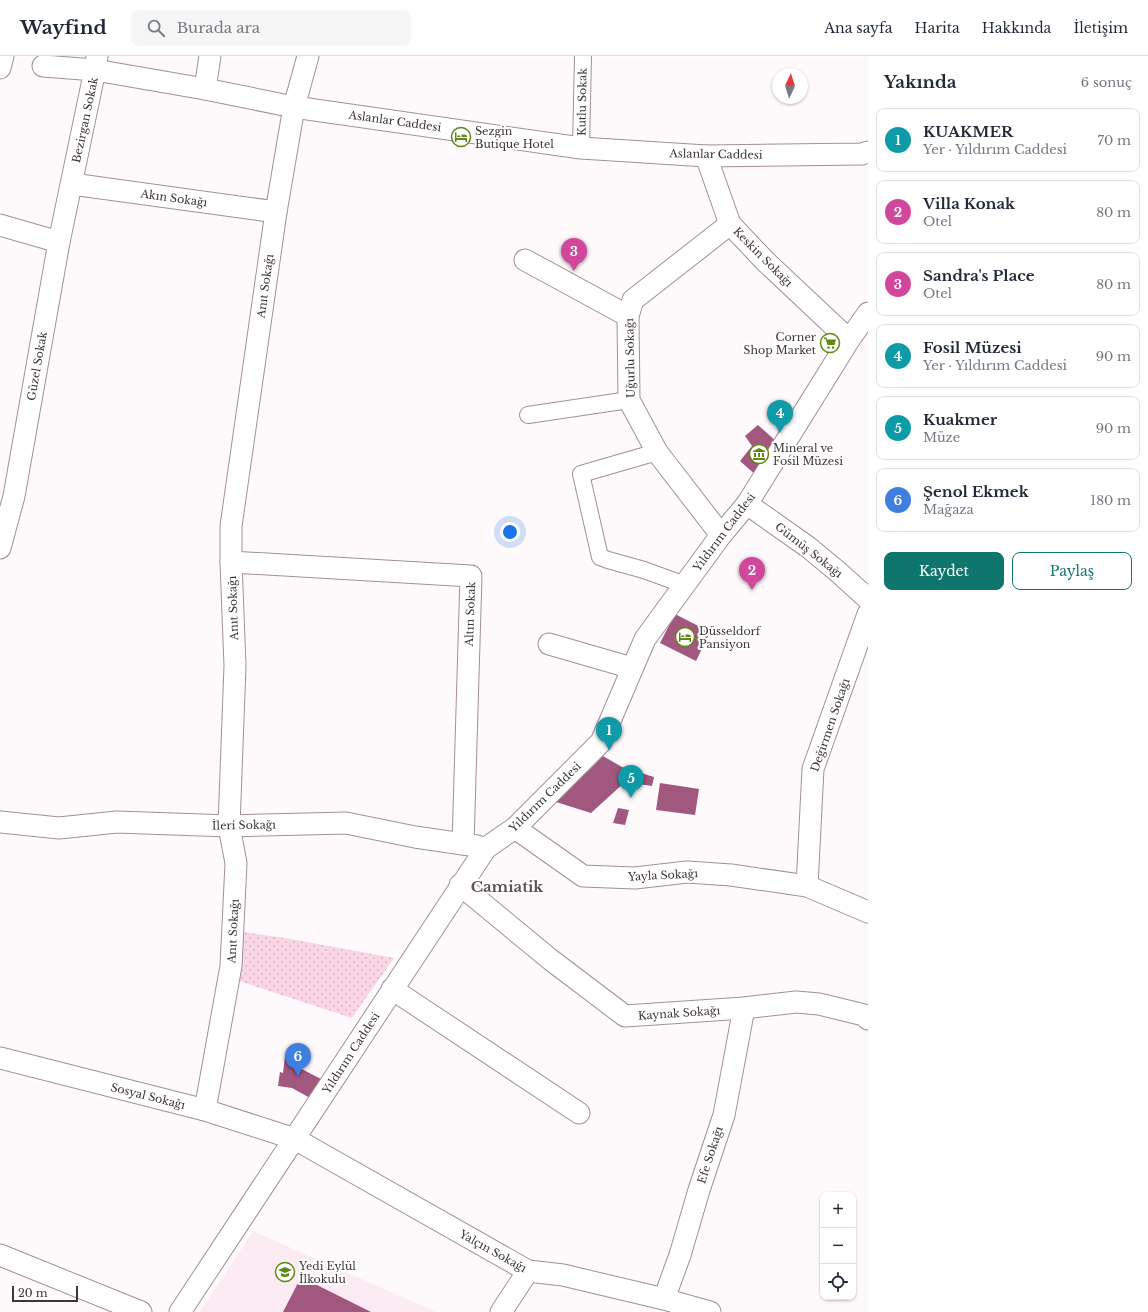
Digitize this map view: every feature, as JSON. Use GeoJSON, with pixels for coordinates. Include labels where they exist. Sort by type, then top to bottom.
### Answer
{"type":"FeatureCollection","features":[{"type":"Feature","properties":{"kind":"street"},"geometry":{"type":"LineString","coordinates":[[205,88],[210,56]]}},
{"type":"Feature","properties":{"kind":"street","name":"Anıt Sokağı"},"geometry":{"type":"LineString","coordinates":[[205,1110],[231,966],[236,863],[229,826],[235,666],[231,562],[232,526],[276,212],[294,107],[308,56]]}},
{"type":"Feature","properties":{"kind":"street","name":"Kutlu Sokak"},"geometry":{"type":"LineString","coordinates":[[581,148],[583,56]]}},
{"type":"Feature","properties":{"kind":"street","name":"Aslanlar Caddesi"},"geometry":{"type":"LineString","coordinates":[[43,66],[96,63],[294,107],[581,148],[706,156],[862,154],[868,152]]}},
{"type":"Feature","properties":{"kind":"street","name":"Bezirgan Sokak"},"geometry":{"type":"LineString","coordinates":[[72,184],[96,63]]}},
{"type":"Feature","properties":{"kind":"street","name":"Keskin Sokağı"},"geometry":{"type":"LineString","coordinates":[[706,156],[730,224],[765,261],[849,340]]}},
{"type":"Feature","properties":{"kind":"street","name":"Akın Sokağı"},"geometry":{"type":"LineString","coordinates":[[72,184],[276,212]]}},
{"type":"Feature","properties":{"kind":"street","name":"Güzel Sokak"},"geometry":{"type":"LineString","coordinates":[[0,548],[7,495],[72,184]]}},
{"type":"Feature","properties":{"kind":"street","name":"Uğurlu Sokağı"},"geometry":{"type":"LineString","coordinates":[[721,535],[657,452],[629,400],[628,316],[633,300],[730,224]]}},
{"type":"Feature","properties":{"kind":"street"},"geometry":{"type":"LineString","coordinates":[[0,225],[59,242]]}},
{"type":"Feature","properties":{"kind":"street"},"geometry":{"type":"LineString","coordinates":[[525,260],[628,316]]}},
{"type":"Feature","properties":{"kind":"street","name":"Yıldırım Caddesi"},"geometry":{"type":"LineString","coordinates":[[180,1312],[295,1139],[460,885],[486,848],[515,828],[601,742],[644,639],[721,535],[747,504],[849,340],[868,313]]}},
{"type":"Feature","properties":{"kind":"street"},"geometry":{"type":"LineString","coordinates":[[528,415],[629,400]]}},
{"type":"Feature","properties":{"kind":"street"},"geometry":{"type":"LineString","coordinates":[[657,452],[580,474],[600,557],[644,570],[685,585]]}},
{"type":"Feature","properties":{"kind":"street","name":"Gümüş Sokağı"},"geometry":{"type":"LineString","coordinates":[[747,504],[814,552],[868,599]]}},
{"type":"Feature","properties":{"kind":"street","name":"Altın Sokak"},"geometry":{"type":"LineString","coordinates":[[231,562],[471,576],[463,844]]}},
{"type":"Feature","properties":{"kind":"street","name":"Değirmen Sokağı"},"geometry":{"type":"LineString","coordinates":[[807,886],[813,769],[868,614]]}},
{"type":"Feature","properties":{"kind":"street"},"geometry":{"type":"LineString","coordinates":[[549,644],[632,668]]}},
{"type":"Feature","properties":{"kind":"street","name":"İleri Sokağı"},"geometry":{"type":"LineString","coordinates":[[0,822],[59,828],[117,822],[229,826],[346,823],[486,848]]}},
{"type":"Feature","properties":{"kind":"street","name":"Yayla Sokağı"},"geometry":{"type":"LineString","coordinates":[[515,828],[583,876],[635,878],[687,872],[731,875],[807,886],[868,912]]}},
{"type":"Feature","properties":{"kind":"street","name":"Kaynak Sokağı"},"geometry":{"type":"LineString","coordinates":[[460,885],[551,960],[625,1016],[744,1008],[796,1002],[819,1004],[867,1015]]}},
{"type":"Feature","properties":{"kind":"street"},"geometry":{"type":"LineString","coordinates":[[392,989],[579,1112]]}},
{"type":"Feature","properties":{"kind":"street","name":"Efe Sokağı"},"geometry":{"type":"LineString","coordinates":[[664,1299],[680,1255],[699,1190],[724,1114],[744,1008]]}},
{"type":"Feature","properties":{"kind":"street","name":"Sosyal Sokağı"},"geometry":{"type":"LineString","coordinates":[[0,1058],[205,1110],[295,1139]]}},
{"type":"Feature","properties":{"kind":"street","name":"Yalçın Sokağı"},"geometry":{"type":"LineString","coordinates":[[295,1139],[528,1271],[563,1275],[664,1299],[710,1312]]}},
{"type":"Feature","properties":{"kind":"street"},"geometry":{"type":"LineString","coordinates":[[0,1255],[141,1312]]}},
{"type":"Feature","properties":{"kind":"street"},"geometry":{"type":"LineString","coordinates":[[501,1312],[528,1271]]}},
{"type":"Feature","properties":{"kind":"shaded area"},"geometry":{"type":"Polygon","coordinates":[[[238,931],[394,958],[352,1018],[236,980],[238,931]]]}},
{"type":"Feature","properties":{"kind":"shaded area","name":"Yedi Eylül İlkokulu"},"geometry":{"type":"Polygon","coordinates":[[[253,1231],[436,1312],[200,1312],[253,1231]]]}},
{"type":"Feature","properties":{"kind":"building","name":"Mineral ve Fosil Müzesi"},"geometry":{"type":"Polygon","coordinates":[[[758,425],[779,444],[758,477],[740,461],[752,446],[745,436],[758,425]]]}},
{"type":"Feature","properties":{"kind":"building","name":"Düsseldorf Pansiyon"},"geometry":{"type":"Polygon","coordinates":[[[675,614],[710,632],[696,661],[660,643],[675,614]]]}},
{"type":"Feature","properties":{"kind":"building"},"geometry":{"type":"Polygon","coordinates":[[[603,756],[622,767],[654,777],[652,786],[625,782],[591,813],[556,802],[573,785],[571,783],[584,771],[587,772],[603,756]]]}},
{"type":"Feature","properties":{"kind":"building"},"geometry":{"type":"Polygon","coordinates":[[[660,783],[699,789],[695,815],[656,810],[660,783]]]}},
{"type":"Feature","properties":{"kind":"building"},"geometry":{"type":"Polygon","coordinates":[[[618,808],[629,810],[625,825],[613,823],[618,808]]]}},
{"type":"Feature","properties":{"kind":"building"},"geometry":{"type":"Polygon","coordinates":[[[285,1056],[300,1058],[298,1067],[323,1080],[312,1099],[292,1088],[278,1086],[280,1072],[283,1073],[285,1056]]]}},
{"type":"Feature","properties":{"kind":"building"},"geometry":{"type":"Polygon","coordinates":[[[301,1277],[371,1312],[283,1312],[301,1277]]]}},
{"type":"Feature","properties":{"kind":"place","name":"Sezgin Butique Hotel"},"geometry":{"type":"Point","coordinates":[461,137]}},
{"type":"Feature","properties":{"kind":"place","name":"Sandra's Place"},"geometry":{"type":"Point","coordinates":[574,271]}},
{"type":"Feature","properties":{"kind":"place","name":"Corner Shop Market"},"geometry":{"type":"Point","coordinates":[830,343]}},
{"type":"Feature","properties":{"kind":"place","name":"Fosil Müzesi"},"geometry":{"type":"Point","coordinates":[780,433]}},
{"type":"Feature","properties":{"kind":"place","name":"Mineral ve Fosil Müzesi"},"geometry":{"type":"Point","coordinates":[759,454]}},
{"type":"Feature","properties":{"kind":"place","name":"Villa Konak"},"geometry":{"type":"Point","coordinates":[752,590]}},
{"type":"Feature","properties":{"kind":"place","name":"Düsseldorf Pansiyon"},"geometry":{"type":"Point","coordinates":[685,637]}},
{"type":"Feature","properties":{"kind":"place","name":"KUAKMER"},"geometry":{"type":"Point","coordinates":[609,750]}},
{"type":"Feature","properties":{"kind":"place","name":"Kuakmer"},"geometry":{"type":"Point","coordinates":[631,798]}},
{"type":"Feature","properties":{"kind":"place","name":"Şenol Ekmek"},"geometry":{"type":"Point","coordinates":[298,1076]}},
{"type":"Feature","properties":{"kind":"place","name":"Yedi Eylül İlkokulu"},"geometry":{"type":"Point","coordinates":[285,1272]}},
{"type":"Feature","properties":{"kind":"district","name":"Camiatik"},"geometry":{"type":"Point","coordinates":[507,886]}}]}
